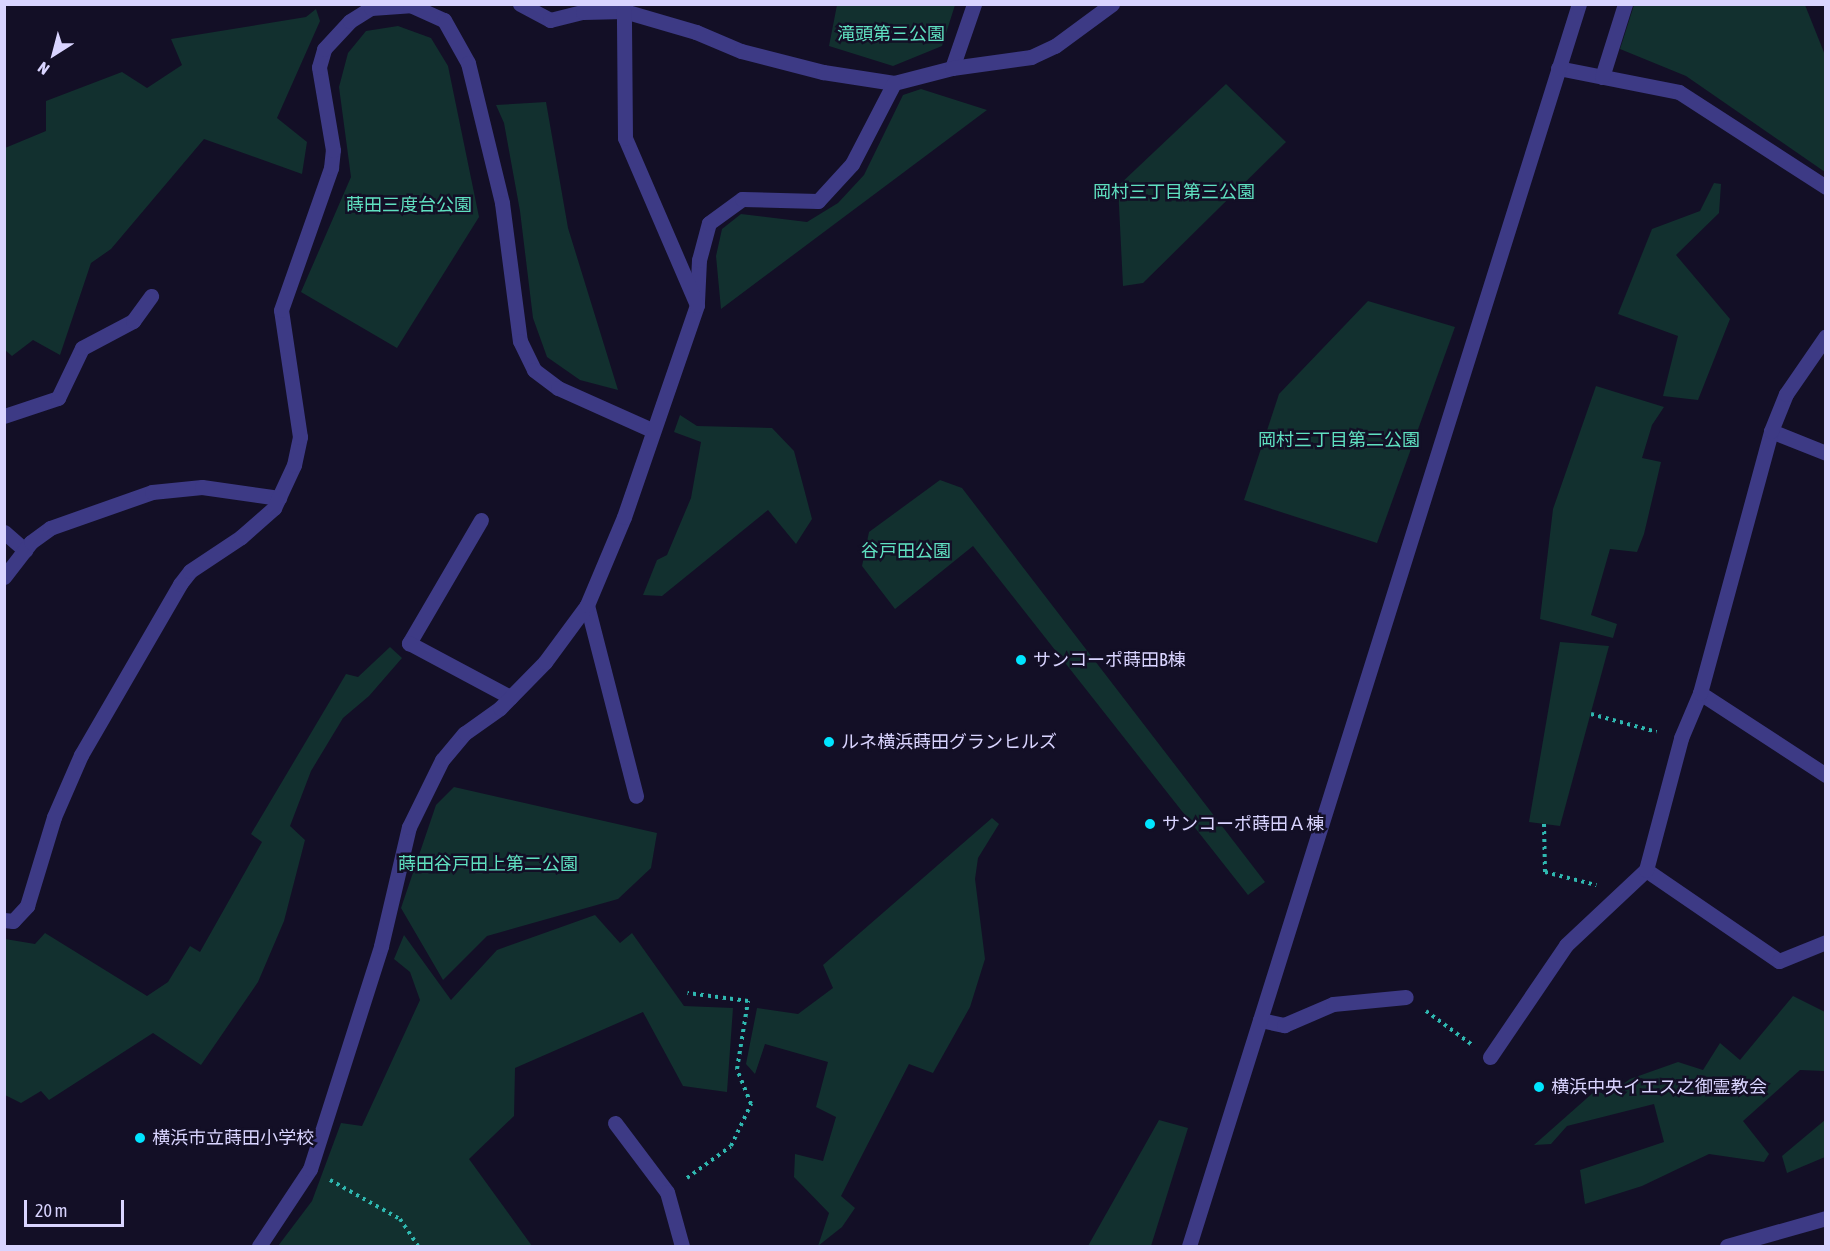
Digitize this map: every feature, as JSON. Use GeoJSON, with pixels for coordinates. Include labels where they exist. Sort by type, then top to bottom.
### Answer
{"type":"FeatureCollection","features":[{"type":"Feature","properties":{"kind":"street"},"geometry":{"type":"LineString","coordinates":[[520,4],[550,20],[584,12],[624,11],[696,32],[741,51],[823,72],[894,83],[952,68],[1031,57],[1056,46],[1112,4]]}},
{"type":"Feature","properties":{"kind":"street"},"geometry":{"type":"LineString","coordinates":[[952,68],[974,4]]}},
{"type":"Feature","properties":{"kind":"street"},"geometry":{"type":"LineString","coordinates":[[1189,1246],[1579,4]]}},
{"type":"Feature","properties":{"kind":"street"},"geometry":{"type":"LineString","coordinates":[[1602,77],[1625,4]]}},
{"type":"Feature","properties":{"kind":"street"},"geometry":{"type":"LineString","coordinates":[[4,920],[14,921],[27,906],[54,818],[81,755],[180,584],[190,571],[242,537],[274,508],[294,465],[300,437],[281,310],[283,297],[316,217],[333,150],[319,67],[324,49],[350,21],[371,8],[410,5],[444,20],[468,63],[502,203],[520,341],[534,370],[558,388],[652,430]]}},
{"type":"Feature","properties":{"kind":"street"},"geometry":{"type":"LineString","coordinates":[[624,11],[625,138],[697,305]]}},
{"type":"Feature","properties":{"kind":"street"},"geometry":{"type":"LineString","coordinates":[[1558,68],[1679,92],[1826,187]]}},
{"type":"Feature","properties":{"kind":"street"},"geometry":{"type":"LineString","coordinates":[[259,1246],[310,1169],[381,946],[409,827],[442,760],[465,733],[510,697],[545,662],[587,605],[624,517],[652,430],[697,305],[699,260],[709,223],[742,199],[818,201],[852,164],[894,83]]}},
{"type":"Feature","properties":{"kind":"street"},"geometry":{"type":"LineString","coordinates":[[4,416],[58,398],[82,348],[133,321],[151,296]]}},
{"type":"Feature","properties":{"kind":"street"},"geometry":{"type":"LineString","coordinates":[[1490,1057],[1566,945],[1646,870],[1681,738],[1700,693],[1771,431],[1786,394],[1826,336]]}},
{"type":"Feature","properties":{"kind":"street"},"geometry":{"type":"LineString","coordinates":[[1771,431],[1826,453]]}},
{"type":"Feature","properties":{"kind":"street"},"geometry":{"type":"LineString","coordinates":[[4,577],[26,550],[50,528],[152,492],[202,487],[279,498]]}},
{"type":"Feature","properties":{"kind":"street"},"geometry":{"type":"LineString","coordinates":[[481,520],[409,643],[510,697]]}},
{"type":"Feature","properties":{"kind":"street"},"geometry":{"type":"LineString","coordinates":[[4,532],[26,550]]}},
{"type":"Feature","properties":{"kind":"street"},"geometry":{"type":"LineString","coordinates":[[587,605],[636,795]]}},
{"type":"Feature","properties":{"kind":"street"},"geometry":{"type":"LineString","coordinates":[[1700,693],[1826,775]]}},
{"type":"Feature","properties":{"kind":"street"},"geometry":{"type":"LineString","coordinates":[[1646,870],[1779,961],[1826,942]]}},
{"type":"Feature","properties":{"kind":"street"},"geometry":{"type":"LineString","coordinates":[[1260,1020],[1284,1024],[1333,1004],[1406,997]]}},
{"type":"Feature","properties":{"kind":"street"},"geometry":{"type":"LineString","coordinates":[[615,1123],[667,1192],[682,1246]]}},
{"type":"Feature","properties":{"kind":"street"},"geometry":{"type":"LineString","coordinates":[[1726,1246],[1826,1218]]}},
{"type":"Feature","properties":{"kind":"path"},"geometry":{"type":"LineString","coordinates":[[1591,714],[1681,738]]}},
{"type":"Feature","properties":{"kind":"path"},"geometry":{"type":"LineString","coordinates":[[1544,824],[1545,872],[1622,892]]}},
{"type":"Feature","properties":{"kind":"path"},"geometry":{"type":"LineString","coordinates":[[667,1192],[731,1146],[751,1104],[737,1069],[748,1001],[688,993]]}},
{"type":"Feature","properties":{"kind":"path"},"geometry":{"type":"LineString","coordinates":[[1406,997],[1490,1057]]}},
{"type":"Feature","properties":{"kind":"path"},"geometry":{"type":"LineString","coordinates":[[310,1169],[400,1219],[418,1246]]}},
{"type":"Feature","properties":{"kind":"green space","name":"滝頭第三公園"},"geometry":{"type":"Polygon","coordinates":[[[837,4],[955,5],[942,46],[893,66],[829,46],[837,4]]]}},
{"type":"Feature","properties":{"kind":"green space"},"geometry":{"type":"Polygon","coordinates":[[[1634,5],[1805,5],[1825,55],[1825,172],[1686,76],[1620,49],[1634,5]]]}},
{"type":"Feature","properties":{"kind":"green space"},"geometry":{"type":"Polygon","coordinates":[[[316,9],[320,21],[277,118],[307,142],[302,174],[204,139],[111,249],[91,263],[60,355],[33,340],[12,356],[5,350],[5,148],[46,131],[46,101],[122,72],[147,88],[182,65],[171,39],[306,17],[316,9]]]}},
{"type":"Feature","properties":{"kind":"green space","name":"蒔田三度台公園"},"geometry":{"type":"Polygon","coordinates":[[[398,26],[431,38],[448,66],[479,217],[397,348],[301,292],[351,177],[339,87],[348,53],[366,31],[398,26]]]}},
{"type":"Feature","properties":{"kind":"green space","name":"岡村三丁目第三公園"},"geometry":{"type":"Polygon","coordinates":[[[1226,84],[1286,142],[1143,283],[1123,286],[1118,186],[1226,84]]]}},
{"type":"Feature","properties":{"kind":"green space"},"geometry":{"type":"Polygon","coordinates":[[[921,89],[987,110],[721,309],[716,256],[722,229],[741,214],[807,222],[838,203],[864,175],[903,95],[921,89]]]}},
{"type":"Feature","properties":{"kind":"green space"},"geometry":{"type":"Polygon","coordinates":[[[546,102],[568,228],[618,390],[580,380],[547,357],[533,318],[520,211],[504,123],[496,105],[546,102]]]}},
{"type":"Feature","properties":{"kind":"green space"},"geometry":{"type":"Polygon","coordinates":[[[1714,183],[1721,184],[1719,213],[1676,255],[1730,319],[1698,400],[1663,396],[1678,336],[1618,314],[1652,229],[1700,211],[1714,183]]]}},
{"type":"Feature","properties":{"kind":"green space","name":"岡村三丁目第二公園"},"geometry":{"type":"Polygon","coordinates":[[[1368,301],[1455,327],[1377,543],[1244,500],[1279,394],[1368,301]]]}},
{"type":"Feature","properties":{"kind":"green space"},"geometry":{"type":"Polygon","coordinates":[[[1596,386],[1664,407],[1652,425],[1642,458],[1661,462],[1644,534],[1637,552],[1610,549],[1591,615],[1617,624],[1613,638],[1540,619],[1553,509],[1596,386]]]}},
{"type":"Feature","properties":{"kind":"green space"},"geometry":{"type":"Polygon","coordinates":[[[680,415],[697,426],[772,428],[794,451],[812,519],[796,544],[768,510],[662,596],[643,595],[657,560],[667,555],[691,498],[701,442],[674,432],[680,415]]]}},
{"type":"Feature","properties":{"kind":"green space","name":"谷戸田公園"},"geometry":{"type":"Polygon","coordinates":[[[940,480],[962,488],[1265,882],[1248,895],[973,546],[895,609],[862,566],[869,532],[940,480]]]}},
{"type":"Feature","properties":{"kind":"green space"},"geometry":{"type":"Polygon","coordinates":[[[1560,642],[1609,646],[1560,826],[1529,822],[1560,642]]]}},
{"type":"Feature","properties":{"kind":"green space"},"geometry":{"type":"Polygon","coordinates":[[[390,647],[402,658],[369,696],[343,718],[311,771],[290,826],[305,840],[284,921],[258,982],[201,1065],[153,1033],[49,1100],[41,1091],[21,1103],[5,1095],[5,939],[35,944],[45,933],[147,996],[168,982],[190,946],[200,952],[262,842],[251,834],[346,674],[358,677],[390,647]]]}},
{"type":"Feature","properties":{"kind":"green space","name":"蒔田谷戸田上第二公園"},"geometry":{"type":"Polygon","coordinates":[[[454,787],[657,833],[651,868],[618,899],[487,936],[443,980],[401,908],[436,805],[454,787]]]}},
{"type":"Feature","properties":{"kind":"green space"},"geometry":{"type":"Polygon","coordinates":[[[992,818],[999,824],[978,858],[975,879],[985,959],[970,1007],[933,1073],[909,1064],[841,1196],[855,1208],[842,1227],[818,1246],[829,1213],[794,1177],[795,1154],[823,1161],[836,1117],[816,1107],[828,1062],[765,1044],[755,1074],[746,1064],[757,1008],[798,1014],[833,988],[823,965],[992,818]]]}},
{"type":"Feature","properties":{"kind":"green space"},"geometry":{"type":"Polygon","coordinates":[[[595,915],[620,943],[632,933],[684,1006],[733,1008],[727,1092],[683,1086],[643,1012],[515,1068],[514,1116],[469,1159],[532,1246],[278,1246],[312,1201],[341,1123],[362,1126],[420,1000],[410,972],[394,959],[404,935],[451,1000],[497,950],[595,915]]]}},
{"type":"Feature","properties":{"kind":"green space"},"geometry":{"type":"Polygon","coordinates":[[[1793,996],[1825,1012],[1825,1071],[1800,1070],[1743,1121],[1769,1154],[1764,1162],[1709,1154],[1642,1186],[1585,1204],[1580,1170],[1664,1142],[1654,1104],[1567,1126],[1551,1144],[1534,1145],[1595,1091],[1608,1095],[1630,1079],[1678,1062],[1703,1070],[1720,1043],[1740,1060],[1793,996]]]}},
{"type":"Feature","properties":{"kind":"green space"},"geometry":{"type":"Polygon","coordinates":[[[1159,1120],[1188,1128],[1151,1246],[1088,1246],[1159,1120]]]}},
{"type":"Feature","properties":{"kind":"green space"},"geometry":{"type":"Polygon","coordinates":[[[1825,1120],[1825,1157],[1787,1173],[1782,1156],[1825,1120]]]}},
{"type":"Feature","properties":{"kind":"place","name":"サンコーポ蒔田B棟"},"geometry":{"type":"Point","coordinates":[1021,660]}},
{"type":"Feature","properties":{"kind":"place","name":"ルネ横浜蒔田グランヒルズ"},"geometry":{"type":"Point","coordinates":[829,742]}},
{"type":"Feature","properties":{"kind":"place","name":"サンコーポ蒔田Ａ棟"},"geometry":{"type":"Point","coordinates":[1150,824]}},
{"type":"Feature","properties":{"kind":"place","name":"横浜中央イエス之御霊教会"},"geometry":{"type":"Point","coordinates":[1539,1087]}},
{"type":"Feature","properties":{"kind":"place","name":"横浜市立蒔田小学校"},"geometry":{"type":"Point","coordinates":[140,1138]}}]}
